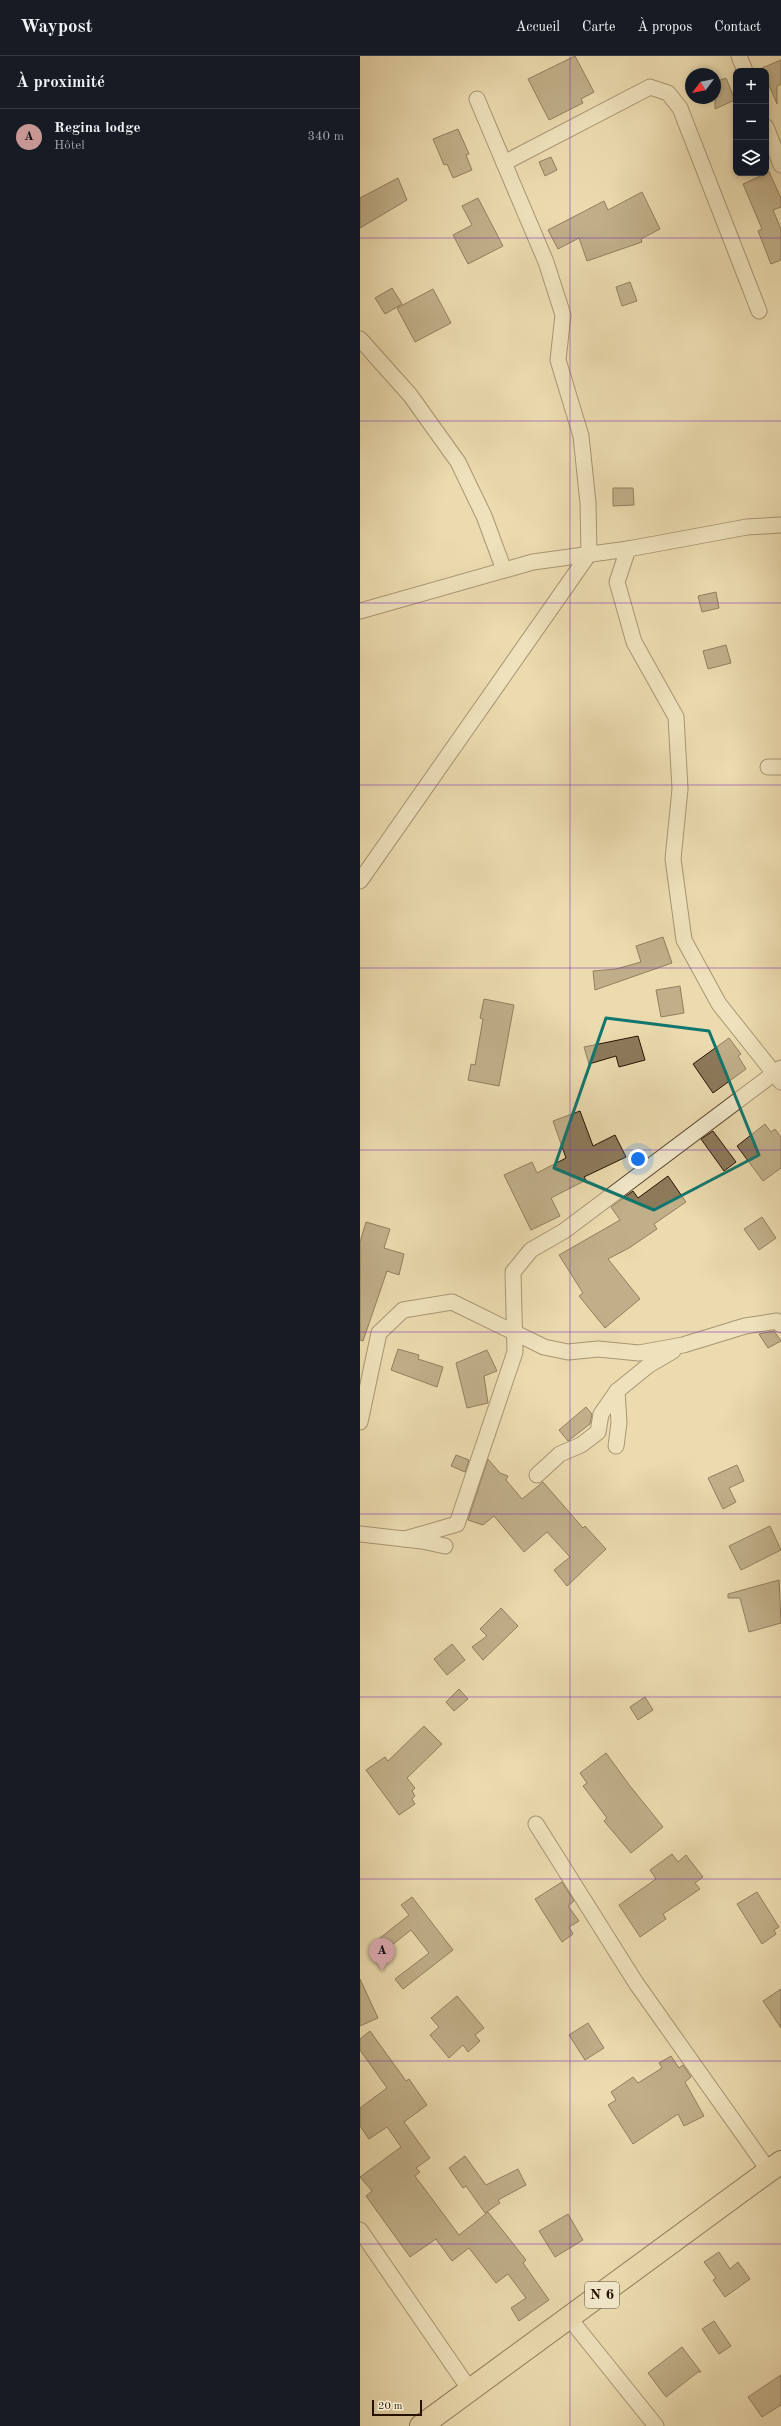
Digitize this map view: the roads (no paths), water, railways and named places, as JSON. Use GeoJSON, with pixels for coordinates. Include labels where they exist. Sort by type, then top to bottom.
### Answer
{"type":"FeatureCollection","features":[{"type":"Feature","properties":{"kind":"main road","name":"N 6"},"geometry":{"type":"LineString","coordinates":[[421,2426],[570,2319],[775,2167]]}},
{"type":"Feature","properties":{"kind":"street"},"geometry":{"type":"LineString","coordinates":[[739,56],[743,68]]}},
{"type":"Feature","properties":{"kind":"street"},"geometry":{"type":"LineString","coordinates":[[504,163],[650,87],[668,93],[680,108],[759,311]]}},
{"type":"Feature","properties":{"kind":"street"},"geometry":{"type":"LineString","coordinates":[[360,881],[589,554],[588,503],[581,436],[558,360],[563,315],[546,262],[477,99]]}},
{"type":"Feature","properties":{"kind":"street"},"geometry":{"type":"LineString","coordinates":[[769,134],[781,165]]}},
{"type":"Feature","properties":{"kind":"street"},"geometry":{"type":"LineString","coordinates":[[360,339],[410,395],[458,462],[484,516],[504,570]]}},
{"type":"Feature","properties":{"kind":"street"},"geometry":{"type":"LineString","coordinates":[[360,611],[533,562],[628,549],[747,527],[781,525]]}},
{"type":"Feature","properties":{"kind":"street"},"geometry":{"type":"LineString","coordinates":[[405,1539],[457,1524],[515,1352],[513,1272],[531,1250],[564,1231],[779,1075],[719,1004],[684,940],[673,859],[680,788],[676,717],[634,642],[617,582],[628,549]]}},
{"type":"Feature","properties":{"kind":"street"},"geometry":{"type":"LineString","coordinates":[[360,1422],[379,1334],[403,1310],[452,1302],[544,1347],[568,1352],[598,1349],[639,1353],[683,1345],[745,1326],[777,1321],[781,1325]]}},
{"type":"Feature","properties":{"kind":"street"},"geometry":{"type":"LineString","coordinates":[[537,1475],[560,1454],[581,1445],[598,1432],[601,1414],[617,1391],[649,1365],[683,1345]]}},
{"type":"Feature","properties":{"kind":"street"},"geometry":{"type":"LineString","coordinates":[[616,1446],[618,1423],[617,1391]]}},
{"type":"Feature","properties":{"kind":"street"},"geometry":{"type":"LineString","coordinates":[[360,1534],[405,1539],[445,1546]]}},
{"type":"Feature","properties":{"kind":"street"},"geometry":{"type":"LineString","coordinates":[[536,1824],[636,1983],[775,2167]]}},
{"type":"Feature","properties":{"kind":"street"},"geometry":{"type":"LineString","coordinates":[[360,2230],[470,2390]]}},
{"type":"Feature","properties":{"kind":"street"},"geometry":{"type":"LineString","coordinates":[[570,2319],[656,2426]]}},
{"type":"Feature","properties":{"kind":"place","name":"Regina lodge"},"geometry":{"type":"Point","coordinates":[382,1971]}}]}
